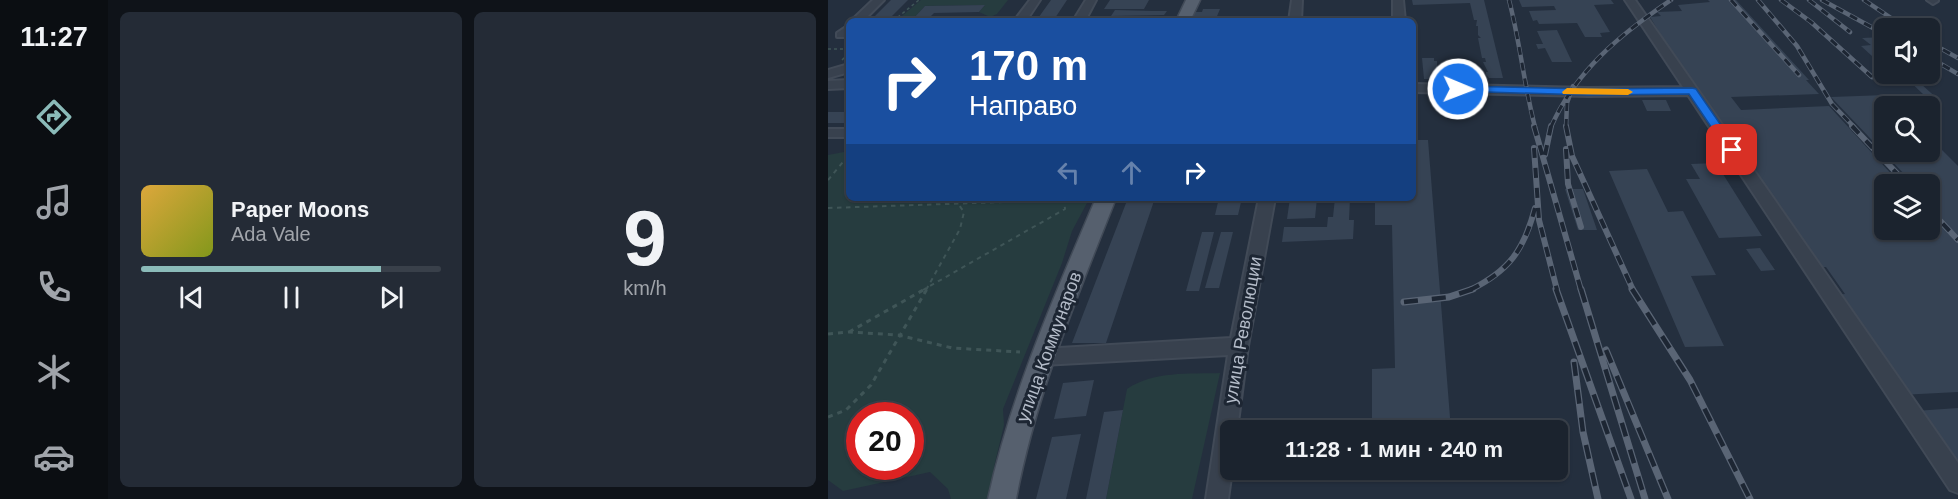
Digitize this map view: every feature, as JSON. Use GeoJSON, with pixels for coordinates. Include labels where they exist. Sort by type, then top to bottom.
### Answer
{"type":"FeatureCollection","features":[{"type":"Feature","properties":{"kind":"main road"},"geometry":{"type":"LineString","coordinates":[[1184,18],[1193,0]]}},
{"type":"Feature","properties":{"kind":"main road","name":"улица Коммунаров"},"geometry":{"type":"LineString","coordinates":[[1002,499],[1031,355],[1105,201]]}},
{"type":"Feature","properties":{"kind":"street"},"geometry":{"type":"LineString","coordinates":[[859,18],[879,0]]}},
{"type":"Feature","properties":{"kind":"street"},"geometry":{"type":"LineString","coordinates":[[1022,18],[1035,0]]}},
{"type":"Feature","properties":{"kind":"street"},"geometry":{"type":"LineString","coordinates":[[1081,18],[1090,0]]}},
{"type":"Feature","properties":{"kind":"street"},"geometry":{"type":"LineString","coordinates":[[1295,18],[1297,0]]}},
{"type":"Feature","properties":{"kind":"street"},"geometry":{"type":"LineString","coordinates":[[1398,0],[1399,18]]}},
{"type":"Feature","properties":{"kind":"street"},"geometry":{"type":"LineString","coordinates":[[1630,0],[1958,482]]}},
{"type":"Feature","properties":{"kind":"street"},"geometry":{"type":"LineString","coordinates":[[828,74],[846,69]]}},
{"type":"Feature","properties":{"kind":"street"},"geometry":{"type":"LineString","coordinates":[[828,85],[846,84]]}},
{"type":"Feature","properties":{"kind":"street"},"geometry":{"type":"LineString","coordinates":[[1416,88],[1588,92],[1692,91]]}},
{"type":"Feature","properties":{"kind":"street"},"geometry":{"type":"LineString","coordinates":[[828,133],[846,133]]}},
{"type":"Feature","properties":{"kind":"street","name":"улица Революции"},"geometry":{"type":"LineString","coordinates":[[1217,499],[1239,346],[1266,201]]}},
{"type":"Feature","properties":{"kind":"street"},"geometry":{"type":"LineString","coordinates":[[1031,355],[1239,346]]}},
{"type":"Feature","properties":{"kind":"path"},"geometry":{"type":"LineString","coordinates":[[896,18],[919,0]]}},
{"type":"Feature","properties":{"kind":"path"},"geometry":{"type":"LineString","coordinates":[[828,49],[846,49]]}},
{"type":"Feature","properties":{"kind":"path"},"geometry":{"type":"LineString","coordinates":[[828,180],[846,158]]}},
{"type":"Feature","properties":{"kind":"path"},"geometry":{"type":"LineString","coordinates":[[828,208],[1043,201]]}},
{"type":"Feature","properties":{"kind":"path"},"geometry":{"type":"LineString","coordinates":[[849,332],[1065,209],[1064,201]]}},
{"type":"Feature","properties":{"kind":"path"},"geometry":{"type":"LineString","coordinates":[[828,417],[846,410],[872,385],[898,334],[960,229],[964,212],[959,205]]}},
{"type":"Feature","properties":{"kind":"path"},"geometry":{"type":"LineString","coordinates":[[828,334],[849,332],[898,334],[952,348],[1031,355]]}},
{"type":"Feature","properties":{"kind":"green space"},"geometry":{"type":"Polygon","coordinates":[[[921,0],[1008,0],[997,14],[990,17],[979,12],[985,5],[925,6],[914,18],[900,18],[921,0]]]}},
{"type":"Feature","properties":{"kind":"green space"},"geometry":{"type":"Polygon","coordinates":[[[846,152],[846,201],[1087,201],[1072,231],[1062,263],[1003,409],[1004,425],[994,467],[992,499],[951,499],[948,489],[930,472],[924,473],[924,402],[846,402],[846,480],[893,480],[843,491],[828,480],[828,155],[846,152]]]}},
{"type":"Feature","properties":{"kind":"green space"},"geometry":{"type":"Polygon","coordinates":[[[1220,373],[1192,499],[1106,499],[1127,389],[1137,383],[1160,376],[1220,373]]]}},
{"type":"Feature","properties":{"kind":"building"},"geometry":{"type":"Polygon","coordinates":[[[891,0],[908,0],[890,18],[873,18],[891,0]]]}},
{"type":"Feature","properties":{"kind":"building"},"geometry":{"type":"Polygon","coordinates":[[[1051,0],[1067,0],[1055,18],[1038,18],[1051,0]]]}},
{"type":"Feature","properties":{"kind":"building"},"geometry":{"type":"Polygon","coordinates":[[[1110,0],[1149,0],[1144,9],[1104,9],[1110,0]]]}},
{"type":"Feature","properties":{"kind":"building"},"geometry":{"type":"Polygon","coordinates":[[[1412,0],[1484,0],[1503,78],[1489,78],[1486,75],[1488,72],[1483,62],[1486,62],[1485,58],[1482,58],[1477,20],[1474,20],[1470,3],[1413,5],[1412,0]]]}},
{"type":"Feature","properties":{"kind":"building"},"geometry":{"type":"Polygon","coordinates":[[[1519,0],[1611,0],[1614,4],[1594,5],[1610,32],[1600,33],[1602,37],[1585,37],[1577,23],[1539,24],[1537,20],[1533,21],[1529,11],[1556,10],[1554,6],[1522,7],[1519,0]]]}},
{"type":"Feature","properties":{"kind":"building"},"geometry":{"type":"Polygon","coordinates":[[[1708,0],[1736,0],[1819,94],[1731,97],[1741,110],[1829,106],[1874,155],[1874,162],[1880,162],[1891,174],[1874,174],[1874,240],[1940,240],[1940,174],[1904,174],[1893,162],[1940,162],[1940,148],[1958,166],[1958,392],[1900,395],[1832,295],[1845,294],[1826,267],[1815,268],[1726,136],[1731,136],[1691,78],[1687,78],[1650,17],[1661,16],[1657,12],[1682,11],[1678,5],[1710,2],[1708,0]]]}},
{"type":"Feature","properties":{"kind":"building"},"geometry":{"type":"Polygon","coordinates":[[[985,5],[979,12],[934,13],[929,18],[914,18],[925,6],[985,5]]]}},
{"type":"Feature","properties":{"kind":"building"},"geometry":{"type":"Polygon","coordinates":[[[1203,9],[1220,9],[1216,18],[1191,18],[1194,12],[1202,12],[1203,9]]]}},
{"type":"Feature","properties":{"kind":"building"},"geometry":{"type":"Polygon","coordinates":[[[1115,10],[1167,11],[1164,15],[1111,16],[1115,10]]]}},
{"type":"Feature","properties":{"kind":"building"},"geometry":{"type":"Polygon","coordinates":[[[1557,30],[1572,62],[1552,62],[1545,48],[1538,49],[1536,44],[1543,44],[1537,31],[1557,30]]]}},
{"type":"Feature","properties":{"kind":"building"},"geometry":{"type":"Polygon","coordinates":[[[1874,37],[1874,58],[1861,46],[1871,45],[1862,38],[1874,37]]]}},
{"type":"Feature","properties":{"kind":"building"},"geometry":{"type":"Polygon","coordinates":[[[1422,58],[1434,58],[1434,61],[1437,61],[1437,79],[1424,79],[1422,58]]]}},
{"type":"Feature","properties":{"kind":"building"},"geometry":{"type":"Polygon","coordinates":[[[1912,84],[1921,84],[1934,96],[1889,95],[1924,95],[1912,84]]]}},
{"type":"Feature","properties":{"kind":"building"},"geometry":{"type":"Polygon","coordinates":[[[1886,95],[1874,96],[1874,142],[1831,97],[1886,95]]]}},
{"type":"Feature","properties":{"kind":"building"},"geometry":{"type":"Polygon","coordinates":[[[1642,100],[1666,100],[1671,111],[1647,111],[1642,100]]]}},
{"type":"Feature","properties":{"kind":"building"},"geometry":{"type":"Polygon","coordinates":[[[828,112],[846,112],[846,123],[828,123],[828,112]]]}},
{"type":"Feature","properties":{"kind":"building"},"geometry":{"type":"Polygon","coordinates":[[[1416,140],[1428,140],[1450,420],[1372,420],[1372,369],[1395,368],[1392,225],[1375,225],[1375,201],[1416,201],[1416,140]]]}},
{"type":"Feature","properties":{"kind":"building"},"geometry":{"type":"Polygon","coordinates":[[[1716,163],[1762,236],[1719,238],[1686,179],[1700,179],[1691,164],[1716,163]]]}},
{"type":"Feature","properties":{"kind":"building"},"geometry":{"type":"Polygon","coordinates":[[[1647,169],[1668,212],[1683,211],[1716,275],[1691,276],[1724,346],[1685,347],[1609,171],[1647,169]]]}},
{"type":"Feature","properties":{"kind":"building"},"geometry":{"type":"Polygon","coordinates":[[[1565,189],[1583,189],[1597,230],[1578,230],[1565,189]]]}},
{"type":"Feature","properties":{"kind":"building"},"geometry":{"type":"Polygon","coordinates":[[[1127,201],[1154,201],[1106,343],[1072,343],[1127,201]]]}},
{"type":"Feature","properties":{"kind":"building"},"geometry":{"type":"Polygon","coordinates":[[[1218,201],[1241,201],[1238,215],[1215,215],[1218,201]]]}},
{"type":"Feature","properties":{"kind":"building"},"geometry":{"type":"Polygon","coordinates":[[[1290,201],[1317,201],[1315,218],[1287,219],[1290,201]]]}},
{"type":"Feature","properties":{"kind":"building"},"geometry":{"type":"Polygon","coordinates":[[[1335,201],[1350,201],[1349,220],[1354,220],[1353,239],[1282,242],[1284,227],[1327,227],[1328,217],[1333,217],[1335,201]]]}},
{"type":"Feature","properties":{"kind":"building"},"geometry":{"type":"Polygon","coordinates":[[[1202,232],[1214,232],[1199,291],[1186,291],[1202,232]]]}},
{"type":"Feature","properties":{"kind":"building"},"geometry":{"type":"Polygon","coordinates":[[[1221,232],[1233,232],[1219,288],[1205,288],[1221,232]]]}},
{"type":"Feature","properties":{"kind":"building"},"geometry":{"type":"Polygon","coordinates":[[[1760,248],[1775,270],[1761,271],[1746,249],[1760,248]]]}},
{"type":"Feature","properties":{"kind":"building"},"geometry":{"type":"Polygon","coordinates":[[[1094,380],[1086,416],[1054,419],[1063,383],[1094,380]]]}},
{"type":"Feature","properties":{"kind":"building"},"geometry":{"type":"Polygon","coordinates":[[[1958,408],[1958,474],[1915,411],[1958,408]]]}},
{"type":"Feature","properties":{"kind":"building"},"geometry":{"type":"Polygon","coordinates":[[[1123,410],[1106,499],[1086,499],[1104,412],[1123,410]]]}},
{"type":"Feature","properties":{"kind":"building"},"geometry":{"type":"Polygon","coordinates":[[[1081,434],[1066,499],[1036,499],[1052,437],[1081,434]]]}},
{"type":"Feature","properties":{"kind":"railway"},"geometry":{"type":"LineString","coordinates":[[1509,0],[1535,127]]}},
{"type":"Feature","properties":{"kind":"railway"},"geometry":{"type":"LineString","coordinates":[[1571,91],[1618,40],[1671,0]]}},
{"type":"Feature","properties":{"kind":"railway"},"geometry":{"type":"LineString","coordinates":[[1731,0],[1799,75]]}},
{"type":"Feature","properties":{"kind":"railway"},"geometry":{"type":"LineString","coordinates":[[1758,0],[1797,46],[1832,104],[1854,127]]}},
{"type":"Feature","properties":{"kind":"railway"},"geometry":{"type":"LineString","coordinates":[[1781,0],[1811,22],[1872,77]]}},
{"type":"Feature","properties":{"kind":"railway"},"geometry":{"type":"LineString","coordinates":[[1809,0],[1850,32]]}},
{"type":"Feature","properties":{"kind":"railway"},"geometry":{"type":"LineString","coordinates":[[1822,0],[1874,29]]}},
{"type":"Feature","properties":{"kind":"railway"},"geometry":{"type":"LineString","coordinates":[[1864,0],[1891,18]]}},
{"type":"Feature","properties":{"kind":"railway"},"geometry":{"type":"LineString","coordinates":[[1940,48],[1958,58]]}},
{"type":"Feature","properties":{"kind":"railway"},"geometry":{"type":"LineString","coordinates":[[1940,63],[1958,74]]}},
{"type":"Feature","properties":{"kind":"railway"},"geometry":{"type":"LineString","coordinates":[[1571,91],[1573,86]]}},
{"type":"Feature","properties":{"kind":"railway"},"geometry":{"type":"LineString","coordinates":[[1551,127],[1571,91]]}},
{"type":"Feature","properties":{"kind":"railway"},"geometry":{"type":"LineString","coordinates":[[1566,126],[1567,103],[1571,91]]}},
{"type":"Feature","properties":{"kind":"railway"},"geometry":{"type":"LineString","coordinates":[[1534,126],[1581,290]]}},
{"type":"Feature","properties":{"kind":"railway"},"geometry":{"type":"LineString","coordinates":[[1545,155],[1551,126]]}},
{"type":"Feature","properties":{"kind":"railway"},"geometry":{"type":"LineString","coordinates":[[1566,126],[1572,156],[1633,290]]}},
{"type":"Feature","properties":{"kind":"railway"},"geometry":{"type":"LineString","coordinates":[[1852,126],[1898,174]]}},
{"type":"Feature","properties":{"kind":"railway"},"geometry":{"type":"LineString","coordinates":[[1534,148],[1539,220],[1557,290]]}},
{"type":"Feature","properties":{"kind":"railway"},"geometry":{"type":"LineString","coordinates":[[1566,149],[1568,184],[1581,227]]}},
{"type":"Feature","properties":{"kind":"railway"},"geometry":{"type":"LineString","coordinates":[[1470,290],[1495,275],[1513,258],[1526,236],[1535,208]]}},
{"type":"Feature","properties":{"kind":"railway"},"geometry":{"type":"LineString","coordinates":[[1940,221],[1958,240]]}},
{"type":"Feature","properties":{"kind":"railway"},"geometry":{"type":"LineString","coordinates":[[1556,289],[1631,499]]}},
{"type":"Feature","properties":{"kind":"railway"},"geometry":{"type":"LineString","coordinates":[[1581,289],[1645,499]]}},
{"type":"Feature","properties":{"kind":"railway"},"geometry":{"type":"LineString","coordinates":[[1632,289],[1690,380],[1750,499]]}},
{"type":"Feature","properties":{"kind":"railway"},"geometry":{"type":"LineString","coordinates":[[1404,302],[1449,297],[1470,290]]}},
{"type":"Feature","properties":{"kind":"railway"},"geometry":{"type":"LineString","coordinates":[[1606,350],[1668,499]]}},
{"type":"Feature","properties":{"kind":"railway"},"geometry":{"type":"LineString","coordinates":[[1574,362],[1583,432],[1598,499]]}},
{"type":"Feature","properties":{"kind":"slow traffic"},"geometry":{"type":"LineString","coordinates":[[1567,92],[1628,92]]}},
{"type":"Feature","properties":{"kind":"route"},"geometry":{"type":"LineString","coordinates":[[1458,89],[1588,92],[1692,91],[1732,150]]}}]}
